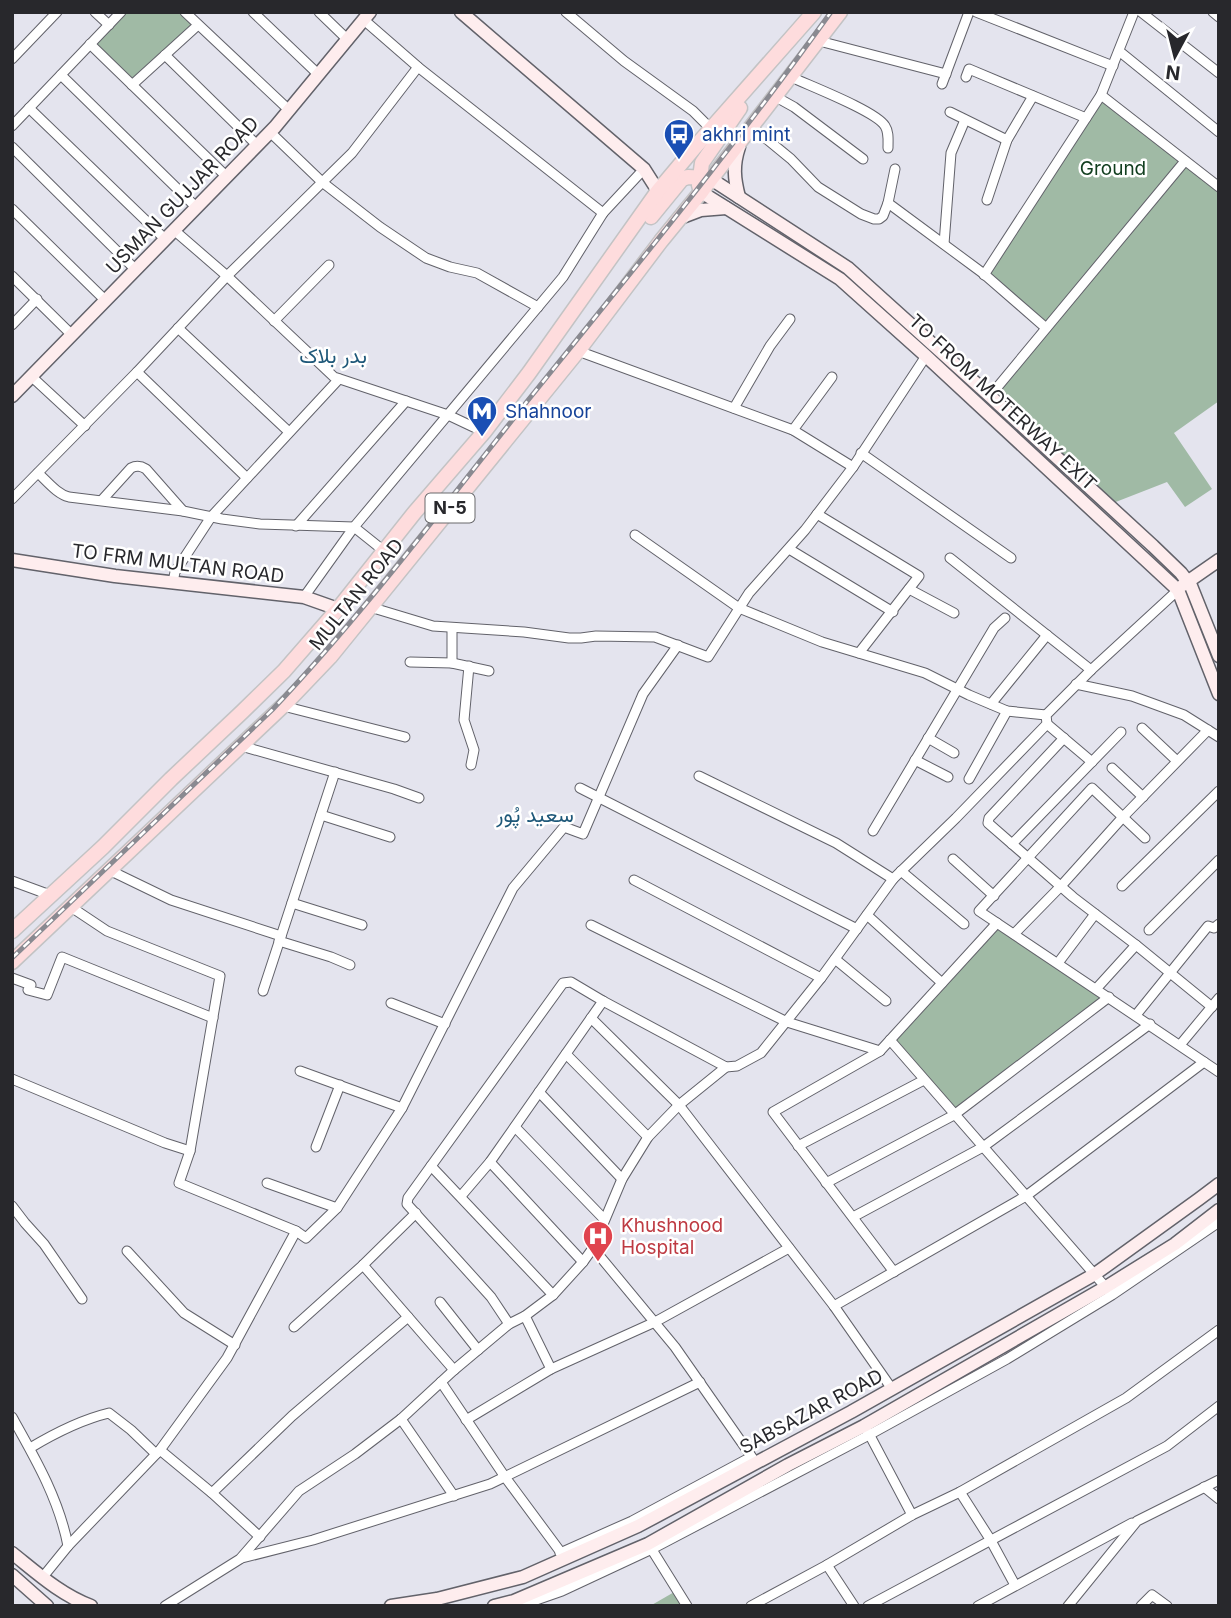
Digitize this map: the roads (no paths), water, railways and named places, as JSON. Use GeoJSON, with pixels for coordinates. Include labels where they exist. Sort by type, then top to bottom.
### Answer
{"type":"FeatureCollection","features":[{"type":"Feature","properties":{"kind":"main road"},"geometry":{"type":"LineString","coordinates":[[461,12],[644,169],[658,191]]}},
{"type":"Feature","properties":{"kind":"main road","name":"MULTAN ROAD"},"geometry":{"type":"LineString","coordinates":[[12,931],[103,847],[284,671],[484,432],[658,191],[814,12]]}},
{"type":"Feature","properties":{"kind":"main road","name":"MULTAN ROAD"},"geometry":{"type":"LineString","coordinates":[[12,962],[283,706],[330,657],[578,351],[704,183],[776,97],[840,12]]}},
{"type":"Feature","properties":{"kind":"main road","name":"USMAN GUJJAR ROAD"},"geometry":{"type":"LineString","coordinates":[[12,396],[270,132],[367,16]]}},
{"type":"Feature","properties":{"kind":"main road"},"geometry":{"type":"LineString","coordinates":[[632,228],[648,220],[682,179],[688,177],[704,183],[702,163],[745,101],[752,84]]}},
{"type":"Feature","properties":{"kind":"main road"},"geometry":{"type":"LineString","coordinates":[[739,197],[734,181],[734,163],[741,140]]}},
{"type":"Feature","properties":{"kind":"main road","name":"TO FROM MOTERWAY EXIT"},"geometry":{"type":"LineString","coordinates":[[704,183],[739,197],[848,268],[1153,546],[1183,585],[1219,694]]}},
{"type":"Feature","properties":{"kind":"main road","name":"TO FROM MOTERWAY EXIT"},"geometry":{"type":"LineString","coordinates":[[704,183],[727,208],[840,279],[1183,585],[1193,590],[1219,656]]}},
{"type":"Feature","properties":{"kind":"main road"},"geometry":{"type":"LineString","coordinates":[[679,218],[701,210],[727,208]]}},
{"type":"Feature","properties":{"kind":"main road","name":"TO FRM MULTAN ROAD"},"geometry":{"type":"LineString","coordinates":[[12,560],[115,576],[304,597],[338,609]]}},
{"type":"Feature","properties":{"kind":"main road"},"geometry":{"type":"LineString","coordinates":[[1183,585],[1219,560]]}},
{"type":"Feature","properties":{"kind":"main road","name":"SABSAZAR ROAD"},"geometry":{"type":"LineString","coordinates":[[391,1606],[437,1599],[523,1577],[562,1555],[638,1526],[753,1460],[779,1450],[892,1389],[1095,1274],[1219,1184]]}},
{"type":"Feature","properties":{"kind":"main road","name":"SABSAZAR ROAD"},"geometry":{"type":"LineString","coordinates":[[494,1606],[514,1601],[650,1546],[788,1465],[867,1430],[1109,1291],[1219,1210]]}},
{"type":"Feature","properties":{"kind":"main road"},"geometry":{"type":"LineString","coordinates":[[779,1450],[788,1465]]}},
{"type":"Feature","properties":{"kind":"main road"},"geometry":{"type":"LineString","coordinates":[[12,1553],[42,1578],[76,1600],[92,1606]]}},
{"type":"Feature","properties":{"kind":"main road"},"geometry":{"type":"LineString","coordinates":[[12,1575],[47,1606]]}},
{"type":"Feature","properties":{"kind":"street"},"geometry":{"type":"LineString","coordinates":[[12,59],[57,12]]}},
{"type":"Feature","properties":{"kind":"street"},"geometry":{"type":"LineString","coordinates":[[95,12],[109,25]]}},
{"type":"Feature","properties":{"kind":"street"},"geometry":{"type":"LineString","coordinates":[[12,126],[121,12]]}},
{"type":"Feature","properties":{"kind":"street"},"geometry":{"type":"LineString","coordinates":[[185,12],[289,110]]}},
{"type":"Feature","properties":{"kind":"street"},"geometry":{"type":"LineString","coordinates":[[253,12],[319,75]]}},
{"type":"Feature","properties":{"kind":"street"},"geometry":{"type":"LineString","coordinates":[[319,12],[348,40]]}},
{"type":"Feature","properties":{"kind":"street"},"geometry":{"type":"LineString","coordinates":[[566,12],[624,61],[693,111],[711,129]]}},
{"type":"Feature","properties":{"kind":"street"},"geometry":{"type":"LineString","coordinates":[[819,41],[944,79],[969,12]]}},
{"type":"Feature","properties":{"kind":"street"},"geometry":{"type":"LineString","coordinates":[[976,12],[1113,66]]}},
{"type":"Feature","properties":{"kind":"street"},"geometry":{"type":"LineString","coordinates":[[984,275],[1101,95],[1134,12]]}},
{"type":"Feature","properties":{"kind":"street"},"geometry":{"type":"LineString","coordinates":[[1141,12],[1219,73]]}},
{"type":"Feature","properties":{"kind":"street"},"geometry":{"type":"LineString","coordinates":[[1213,12],[1219,17]]}},
{"type":"Feature","properties":{"kind":"street"},"geometry":{"type":"LineString","coordinates":[[367,16],[418,67],[603,213]]}},
{"type":"Feature","properties":{"kind":"street"},"geometry":{"type":"LineString","coordinates":[[132,85],[198,25]]}},
{"type":"Feature","properties":{"kind":"street"},"geometry":{"type":"LineString","coordinates":[[90,44],[227,177]]}},
{"type":"Feature","properties":{"kind":"street"},"geometry":{"type":"LineString","coordinates":[[1119,51],[1219,131]]}},
{"type":"Feature","properties":{"kind":"street"},"geometry":{"type":"LineString","coordinates":[[165,55],[257,145]]}},
{"type":"Feature","properties":{"kind":"street"},"geometry":{"type":"LineString","coordinates":[[12,499],[227,276],[352,153],[418,67]]}},
{"type":"Feature","properties":{"kind":"street"},"geometry":{"type":"LineString","coordinates":[[966,77],[969,69],[1086,118]]}},
{"type":"Feature","properties":{"kind":"street"},"geometry":{"type":"LineString","coordinates":[[61,75],[197,208]]}},
{"type":"Feature","properties":{"kind":"street"},"geometry":{"type":"LineString","coordinates":[[791,77],[868,111],[887,128],[888,148]]}},
{"type":"Feature","properties":{"kind":"street"},"geometry":{"type":"LineString","coordinates":[[1101,95],[1219,187]]}},
{"type":"Feature","properties":{"kind":"street"},"geometry":{"type":"LineString","coordinates":[[987,201],[1007,141],[1033,96]]}},
{"type":"Feature","properties":{"kind":"street"},"geometry":{"type":"LineString","coordinates":[[776,97],[794,107],[863,159]]}},
{"type":"Feature","properties":{"kind":"street"},"geometry":{"type":"LineString","coordinates":[[29,108],[170,235],[227,276],[334,377],[448,415],[484,432]]}},
{"type":"Feature","properties":{"kind":"street"},"geometry":{"type":"LineString","coordinates":[[950,112],[1007,141]]}},
{"type":"Feature","properties":{"kind":"street"},"geometry":{"type":"LineString","coordinates":[[944,244],[951,153],[965,120]]}},
{"type":"Feature","properties":{"kind":"street"},"geometry":{"type":"LineString","coordinates":[[751,127],[791,159],[818,187],[861,214],[874,219],[883,216],[895,169]]}},
{"type":"Feature","properties":{"kind":"street"},"geometry":{"type":"LineString","coordinates":[[270,132],[322,182],[380,227],[426,258],[477,273],[538,307]]}},
{"type":"Feature","properties":{"kind":"street"},"geometry":{"type":"LineString","coordinates":[[12,148],[136,270]]}},
{"type":"Feature","properties":{"kind":"street"},"geometry":{"type":"LineString","coordinates":[[990,396],[1185,161]]}},
{"type":"Feature","properties":{"kind":"street"},"geometry":{"type":"LineString","coordinates":[[304,597],[354,527],[563,277],[603,213],[644,169]]}},
{"type":"Feature","properties":{"kind":"street"},"geometry":{"type":"LineString","coordinates":[[888,203],[984,275],[1046,328]]}},
{"type":"Feature","properties":{"kind":"street"},"geometry":{"type":"LineString","coordinates":[[12,209],[105,300]]}},
{"type":"Feature","properties":{"kind":"street"},"geometry":{"type":"LineString","coordinates":[[274,321],[329,265]]}},
{"type":"Feature","properties":{"kind":"street"},"geometry":{"type":"LineString","coordinates":[[12,276],[72,334]]}},
{"type":"Feature","properties":{"kind":"street"},"geometry":{"type":"LineString","coordinates":[[12,325],[37,299]]}},
{"type":"Feature","properties":{"kind":"street"},"geometry":{"type":"LineString","coordinates":[[734,408],[770,346],[790,319]]}},
{"type":"Feature","properties":{"kind":"street"},"geometry":{"type":"LineString","coordinates":[[178,328],[289,432]]}},
{"type":"Feature","properties":{"kind":"street"},"geometry":{"type":"LineString","coordinates":[[578,351],[793,430],[853,467]]}},
{"type":"Feature","properties":{"kind":"street"},"geometry":{"type":"LineString","coordinates":[[370,607],[432,626],[569,638],[655,638],[708,657],[749,593],[789,549],[853,467],[926,356]]}},
{"type":"Feature","properties":{"kind":"street"},"geometry":{"type":"LineString","coordinates":[[137,372],[247,478]]}},
{"type":"Feature","properties":{"kind":"street"},"geometry":{"type":"LineString","coordinates":[[32,377],[85,426]]}},
{"type":"Feature","properties":{"kind":"street"},"geometry":{"type":"LineString","coordinates":[[793,430],[832,377]]}},
{"type":"Feature","properties":{"kind":"street"},"geometry":{"type":"LineString","coordinates":[[173,582],[175,572],[211,517],[339,379]]}},
{"type":"Feature","properties":{"kind":"street"},"geometry":{"type":"LineString","coordinates":[[296,526],[405,401]]}},
{"type":"Feature","properties":{"kind":"street"},"geometry":{"type":"LineString","coordinates":[[862,453],[1011,558]]}},
{"type":"Feature","properties":{"kind":"street"},"geometry":{"type":"LineString","coordinates":[[102,500],[131,468],[142,466],[183,511]]}},
{"type":"Feature","properties":{"kind":"street"},"geometry":{"type":"LineString","coordinates":[[38,473],[63,495],[260,524],[354,527],[384,551]]}},
{"type":"Feature","properties":{"kind":"street"},"geometry":{"type":"LineString","coordinates":[[817,514],[919,576],[859,653]]}},
{"type":"Feature","properties":{"kind":"street"},"geometry":{"type":"LineString","coordinates":[[635,535],[739,608],[822,642],[925,673],[1007,711],[1047,719],[1092,762]]}},
{"type":"Feature","properties":{"kind":"street"},"geometry":{"type":"LineString","coordinates":[[789,549],[892,612]]}},
{"type":"Feature","properties":{"kind":"street"},"geometry":{"type":"LineString","coordinates":[[950,558],[1091,670]]}},
{"type":"Feature","properties":{"kind":"street"},"geometry":{"type":"LineString","coordinates":[[509,1324],[491,1297],[407,1204],[408,1198],[563,983],[571,982],[726,1067],[737,1066],[761,1053],[787,1023],[893,879],[956,818],[1076,684],[1183,585]]}},
{"type":"Feature","properties":{"kind":"street"},"geometry":{"type":"LineString","coordinates":[[909,589],[954,614]]}},
{"type":"Feature","properties":{"kind":"street"},"geometry":{"type":"LineString","coordinates":[[873,831],[994,628],[1004,618]]}},
{"type":"Feature","properties":{"kind":"street"},"geometry":{"type":"LineString","coordinates":[[452,628],[453,663]]}},
{"type":"Feature","properties":{"kind":"street"},"geometry":{"type":"LineString","coordinates":[[991,704],[1047,635]]}},
{"type":"Feature","properties":{"kind":"street"},"geometry":{"type":"LineString","coordinates":[[71,907],[107,931],[220,976],[190,1151],[178,1183],[296,1231],[306,1238],[337,1208],[402,1108],[513,888],[564,827],[583,834],[643,694],[678,645]]}},
{"type":"Feature","properties":{"kind":"street"},"geometry":{"type":"LineString","coordinates":[[410,662],[453,663],[489,671]]}},
{"type":"Feature","properties":{"kind":"street"},"geometry":{"type":"LineString","coordinates":[[469,666],[464,720],[474,750],[471,765]]}},
{"type":"Feature","properties":{"kind":"street"},"geometry":{"type":"LineString","coordinates":[[1076,684],[1132,696],[1184,715],[1219,737]]}},
{"type":"Feature","properties":{"kind":"street"},"geometry":{"type":"LineString","coordinates":[[283,706],[405,737]]}},
{"type":"Feature","properties":{"kind":"street"},"geometry":{"type":"LineString","coordinates":[[969,779],[1007,711]]}},
{"type":"Feature","properties":{"kind":"street"},"geometry":{"type":"LineString","coordinates":[[1142,728],[1177,761]]}},
{"type":"Feature","properties":{"kind":"street"},"geometry":{"type":"LineString","coordinates":[[1014,934],[1208,730]]}},
{"type":"Feature","properties":{"kind":"street"},"geometry":{"type":"LineString","coordinates":[[1012,844],[1121,732]]}},
{"type":"Feature","properties":{"kind":"street"},"geometry":{"type":"LineString","coordinates":[[928,738],[954,753]]}},
{"type":"Feature","properties":{"kind":"street"},"geometry":{"type":"LineString","coordinates":[[1064,738],[989,818],[989,823],[1061,886],[1212,1007]]}},
{"type":"Feature","properties":{"kind":"street"},"geometry":{"type":"LineString","coordinates":[[241,746],[419,798]]}},
{"type":"Feature","properties":{"kind":"street"},"geometry":{"type":"LineString","coordinates":[[915,760],[948,778]]}},
{"type":"Feature","properties":{"kind":"street"},"geometry":{"type":"LineString","coordinates":[[1111,768],[1143,797]]}},
{"type":"Feature","properties":{"kind":"street"},"geometry":{"type":"LineString","coordinates":[[263,991],[335,772]]}},
{"type":"Feature","properties":{"kind":"street"},"geometry":{"type":"LineString","coordinates":[[699,776],[836,843],[893,879]]}},
{"type":"Feature","properties":{"kind":"street"},"geometry":{"type":"LineString","coordinates":[[580,788],[857,929]]}},
{"type":"Feature","properties":{"kind":"street"},"geometry":{"type":"LineString","coordinates":[[1144,838],[1092,788],[979,912],[1219,1072]]}},
{"type":"Feature","properties":{"kind":"street"},"geometry":{"type":"LineString","coordinates":[[1122,886],[1219,791]]}},
{"type":"Feature","properties":{"kind":"street"},"geometry":{"type":"LineString","coordinates":[[321,815],[390,837]]}},
{"type":"Feature","properties":{"kind":"street"},"geometry":{"type":"LineString","coordinates":[[953,859],[994,896]]}},
{"type":"Feature","properties":{"kind":"street"},"geometry":{"type":"LineString","coordinates":[[1149,930],[1219,860]]}},
{"type":"Feature","properties":{"kind":"street"},"geometry":{"type":"LineString","coordinates":[[109,870],[172,900],[350,965]]}},
{"type":"Feature","properties":{"kind":"street"},"geometry":{"type":"LineString","coordinates":[[901,871],[964,923]]}},
{"type":"Feature","properties":{"kind":"street"},"geometry":{"type":"LineString","coordinates":[[634,880],[821,978]]}},
{"type":"Feature","properties":{"kind":"street"},"geometry":{"type":"LineString","coordinates":[[12,881],[50,895]]}},
{"type":"Feature","properties":{"kind":"street"},"geometry":{"type":"LineString","coordinates":[[292,904],[362,925]]}},
{"type":"Feature","properties":{"kind":"street"},"geometry":{"type":"LineString","coordinates":[[1058,963],[1095,914]]}},
{"type":"Feature","properties":{"kind":"street"},"geometry":{"type":"LineString","coordinates":[[867,915],[942,983]]}},
{"type":"Feature","properties":{"kind":"street"},"geometry":{"type":"LineString","coordinates":[[894,1272],[773,1112],[880,1051],[997,923]]}},
{"type":"Feature","properties":{"kind":"street"},"geometry":{"type":"LineString","coordinates":[[1136,1015],[1208,926],[1214,928],[1219,924]]}},
{"type":"Feature","properties":{"kind":"street"},"geometry":{"type":"LineString","coordinates":[[591,925],[787,1023],[880,1051]]}},
{"type":"Feature","properties":{"kind":"street"},"geometry":{"type":"LineString","coordinates":[[1096,989],[1136,945]]}},
{"type":"Feature","properties":{"kind":"street"},"geometry":{"type":"LineString","coordinates":[[12,978],[31,985],[28,989],[47,995],[62,957],[213,1018]]}},
{"type":"Feature","properties":{"kind":"street"},"geometry":{"type":"LineString","coordinates":[[835,959],[886,1001]]}},
{"type":"Feature","properties":{"kind":"street"},"geometry":{"type":"LineString","coordinates":[[826,1182],[954,1115],[1109,997]]}},
{"type":"Feature","properties":{"kind":"street"},"geometry":{"type":"LineString","coordinates":[[1180,1045],[1219,998]]}},
{"type":"Feature","properties":{"kind":"street"},"geometry":{"type":"LineString","coordinates":[[461,1196],[490,1162],[603,1001]]}},
{"type":"Feature","properties":{"kind":"street"},"geometry":{"type":"LineString","coordinates":[[391,1003],[445,1024]]}},
{"type":"Feature","properties":{"kind":"street"},"geometry":{"type":"LineString","coordinates":[[591,1018],[679,1105],[834,1306],[892,1389]]}},
{"type":"Feature","properties":{"kind":"street"},"geometry":{"type":"LineString","coordinates":[[853,1217],[983,1147],[1150,1024]]}},
{"type":"Feature","properties":{"kind":"street"},"geometry":{"type":"LineString","coordinates":[[890,1040],[1109,1291],[1219,1222]]}},
{"type":"Feature","properties":{"kind":"street"},"geometry":{"type":"LineString","coordinates":[[566,1054],[649,1138]]}},
{"type":"Feature","properties":{"kind":"street"},"geometry":{"type":"LineString","coordinates":[[834,1306],[1026,1196],[1204,1062]]}},
{"type":"Feature","properties":{"kind":"street"},"geometry":{"type":"LineString","coordinates":[[165,1606],[240,1559],[299,1491],[401,1419],[509,1324],[553,1295],[593,1248],[622,1179],[649,1138],[679,1105],[726,1067]]}},
{"type":"Feature","properties":{"kind":"street"},"geometry":{"type":"LineString","coordinates":[[300,1071],[402,1108]]}},
{"type":"Feature","properties":{"kind":"street"},"geometry":{"type":"LineString","coordinates":[[12,1079],[190,1151]]}},
{"type":"Feature","properties":{"kind":"street"},"geometry":{"type":"LineString","coordinates":[[798,1146],[925,1080]]}},
{"type":"Feature","properties":{"kind":"street"},"geometry":{"type":"LineString","coordinates":[[316,1147],[340,1085]]}},
{"type":"Feature","properties":{"kind":"street"},"geometry":{"type":"LineString","coordinates":[[539,1092],[622,1179]]}},
{"type":"Feature","properties":{"kind":"street"},"geometry":{"type":"LineString","coordinates":[[515,1127],[604,1219]]}},
{"type":"Feature","properties":{"kind":"street"},"geometry":{"type":"LineString","coordinates":[[490,1162],[583,1262]]}},
{"type":"Feature","properties":{"kind":"street"},"geometry":{"type":"LineString","coordinates":[[431,1166],[553,1295]]}},
{"type":"Feature","properties":{"kind":"street"},"geometry":{"type":"LineString","coordinates":[[267,1183],[337,1208]]}},
{"type":"Feature","properties":{"kind":"street"},"geometry":{"type":"LineString","coordinates":[[12,1206],[44,1244],[82,1299]]}},
{"type":"Feature","properties":{"kind":"street"},"geometry":{"type":"LineString","coordinates":[[294,1328],[416,1213]]}},
{"type":"Feature","properties":{"kind":"street"},"geometry":{"type":"LineString","coordinates":[[42,1578],[68,1546],[158,1452],[228,1358],[296,1231]]}},
{"type":"Feature","properties":{"kind":"street"},"geometry":{"type":"LineString","coordinates":[[593,1248],[675,1347],[753,1460]]}},
{"type":"Feature","properties":{"kind":"street"},"geometry":{"type":"LineString","coordinates":[[466,1420],[551,1369],[655,1322],[789,1248]]}},
{"type":"Feature","properties":{"kind":"street"},"geometry":{"type":"LineString","coordinates":[[127,1251],[184,1313],[234,1345]]}},
{"type":"Feature","properties":{"kind":"street"},"geometry":{"type":"LineString","coordinates":[[363,1265],[454,1370]]}},
{"type":"Feature","properties":{"kind":"street"},"geometry":{"type":"LineString","coordinates":[[440,1302],[478,1350]]}},
{"type":"Feature","properties":{"kind":"street"},"geometry":{"type":"LineString","coordinates":[[524,1316],[551,1369]]}},
{"type":"Feature","properties":{"kind":"street"},"geometry":{"type":"LineString","coordinates":[[212,1493],[292,1416],[408,1317]]}},
{"type":"Feature","properties":{"kind":"street"},"geometry":{"type":"LineString","coordinates":[[751,1606],[1126,1398],[1219,1330]]}},
{"type":"Feature","properties":{"kind":"street"},"geometry":{"type":"LineString","coordinates":[[441,1382],[562,1555]]}},
{"type":"Feature","properties":{"kind":"street"},"geometry":{"type":"LineString","coordinates":[[240,1559],[313,1540],[490,1484],[700,1382]]}},
{"type":"Feature","properties":{"kind":"street"},"geometry":{"type":"LineString","coordinates":[[868,1606],[1167,1446],[1219,1406]]}},
{"type":"Feature","properties":{"kind":"street"},"geometry":{"type":"LineString","coordinates":[[30,1448],[69,1426],[109,1413],[212,1493],[260,1538]]}},
{"type":"Feature","properties":{"kind":"street"},"geometry":{"type":"LineString","coordinates":[[12,1417],[55,1500],[68,1546]]}},
{"type":"Feature","properties":{"kind":"street"},"geometry":{"type":"LineString","coordinates":[[401,1419],[454,1496]]}},
{"type":"Feature","properties":{"kind":"street"},"geometry":{"type":"LineString","coordinates":[[519,1606],[562,1591],[867,1430],[912,1515]]}},
{"type":"Feature","properties":{"kind":"street"},"geometry":{"type":"LineString","coordinates":[[978,1606],[1136,1521],[1219,1480]]}},
{"type":"Feature","properties":{"kind":"street"},"geometry":{"type":"LineString","coordinates":[[1204,1487],[1219,1499]]}},
{"type":"Feature","properties":{"kind":"street"},"geometry":{"type":"LineString","coordinates":[[960,1492],[990,1539],[1015,1586]]}},
{"type":"Feature","properties":{"kind":"street"},"geometry":{"type":"LineString","coordinates":[[1068,1606],[1136,1521]]}},
{"type":"Feature","properties":{"kind":"street"},"geometry":{"type":"LineString","coordinates":[[650,1546],[687,1606]]}},
{"type":"Feature","properties":{"kind":"street"},"geometry":{"type":"LineString","coordinates":[[827,1566],[854,1606]]}},
{"type":"Feature","properties":{"kind":"street"},"geometry":{"type":"LineString","coordinates":[[1142,1606],[1152,1595],[1167,1606]]}},
{"type":"Feature","properties":{"kind":"railway"},"geometry":{"type":"LineString","coordinates":[[12,958],[272,710],[306,674],[402,560],[681,210],[831,12]]}},
{"type":"Feature","properties":{"kind":"place","name":"akhri mint"},"geometry":{"type":"Point","coordinates":[679,161]}},
{"type":"Feature","properties":{"kind":"place","name":"Shahnoor"},"geometry":{"type":"Point","coordinates":[482,438]}},
{"type":"Feature","properties":{"kind":"place","name":"Khushnood Hospital"},"geometry":{"type":"Point","coordinates":[598,1263]}},
{"type":"Feature","properties":{"kind":"district","name":"بدر بلاک"},"geometry":{"type":"Point","coordinates":[333,356]}},
{"type":"Feature","properties":{"kind":"district","name":"سعید پُور"},"geometry":{"type":"Point","coordinates":[535,815]}},
{"type":"Feature","properties":{"kind":"park label","name":"Ground"},"geometry":{"type":"Point","coordinates":[1113,168]}}]}
